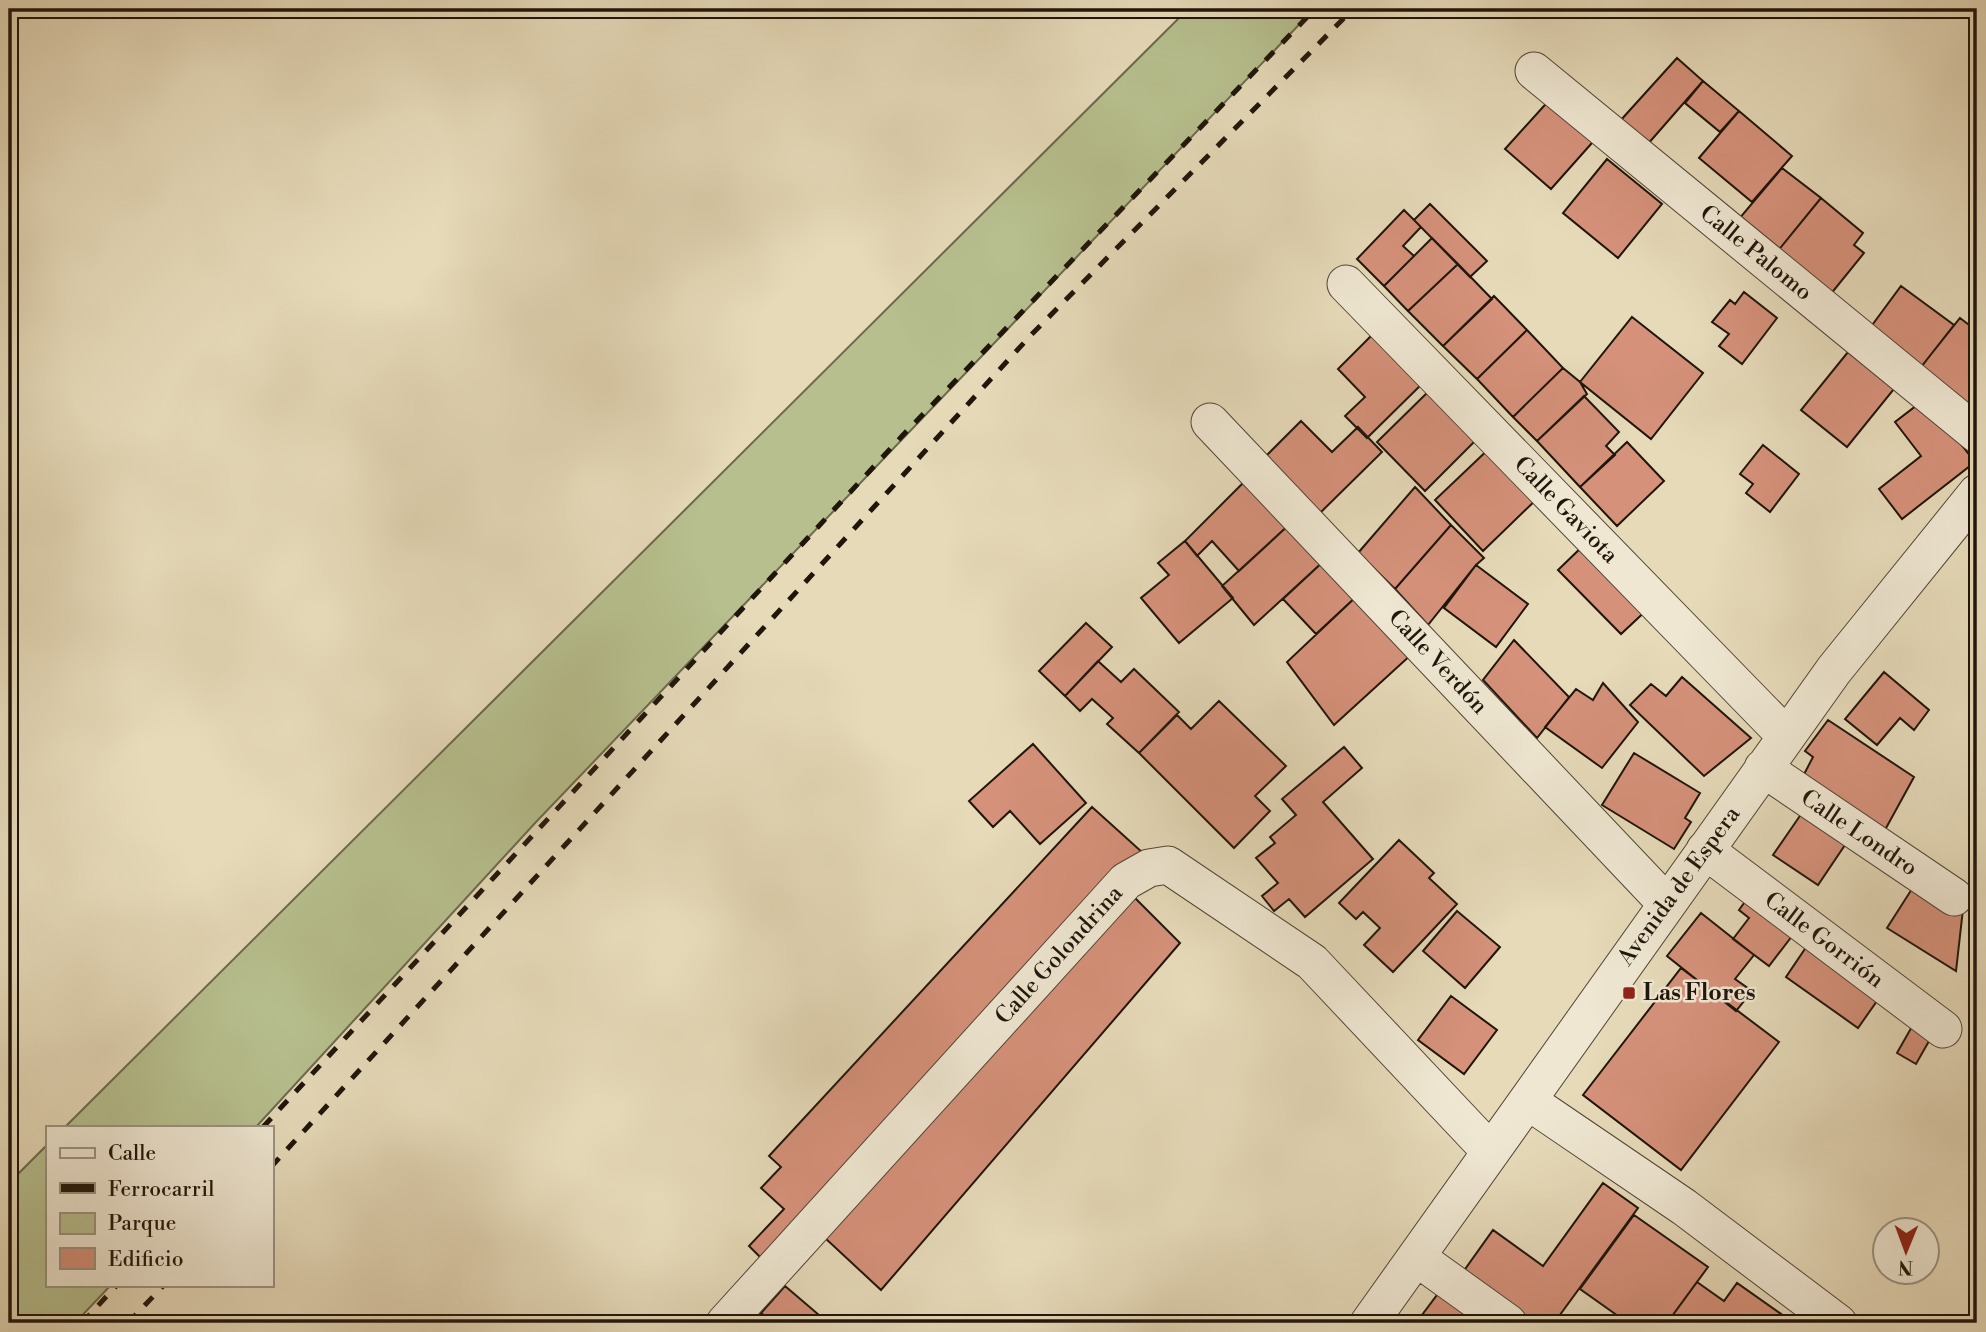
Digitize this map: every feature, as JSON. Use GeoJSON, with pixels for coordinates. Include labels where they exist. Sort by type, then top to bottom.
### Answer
{"type":"FeatureCollection","features":[{"type":"Feature","properties":{"kind":"street","name":"Calle Palomo"},"geometry":{"type":"LineString","coordinates":[[1534,71],[1977,434]]}},
{"type":"Feature","properties":{"kind":"street","name":"Calle Gaviota"},"geometry":{"type":"LineString","coordinates":[[1346,284],[1786,736]]}},
{"type":"Feature","properties":{"kind":"street","name":"Calle Verdón"},"geometry":{"type":"LineString","coordinates":[[1210,422],[1666,903]]}},
{"type":"Feature","properties":{"kind":"street","name":"Avenida de Espera"},"geometry":{"type":"LineString","coordinates":[[1369,1323],[1834,670],[1977,493]]}},
{"type":"Feature","properties":{"kind":"street","name":"Calle Londro"},"geometry":{"type":"LineString","coordinates":[[1763,768],[1954,897]]}},
{"type":"Feature","properties":{"kind":"street","name":"Calle Gorrión"},"geometry":{"type":"LineString","coordinates":[[1705,850],[1943,1029]]}},
{"type":"Feature","properties":{"kind":"street","name":"Calle Golondrina"},"geometry":{"type":"LineString","coordinates":[[725,1323],[1126,881],[1149,868],[1168,865],[1312,962],[1491,1152]]}},
{"type":"Feature","properties":{"kind":"street"},"geometry":{"type":"LineString","coordinates":[[1528,1101],[1684,1208],[1838,1323]]}},
{"type":"Feature","properties":{"kind":"street"},"geometry":{"type":"LineString","coordinates":[[1416,1257],[1507,1323]]}},
{"type":"Feature","properties":{"kind":"green space"},"geometry":{"type":"Polygon","coordinates":[[[1188,9],[1314,9],[536,822],[257,1126],[66,1126],[1188,9]]]}},
{"type":"Feature","properties":{"kind":"green space"},"geometry":{"type":"Polygon","coordinates":[[[46,1146],[46,1286],[110,1286],[75,1323],[9,1323],[9,1183],[46,1146]]]}},
{"type":"Feature","properties":{"kind":"building"},"geometry":{"type":"Polygon","coordinates":[[[1677,58],[1703,81],[1647,145],[1620,121],[1677,58]]]}},
{"type":"Feature","properties":{"kind":"building"},"geometry":{"type":"Polygon","coordinates":[[[1703,81],[1739,111],[1720,132],[1685,103],[1703,81]]]}},
{"type":"Feature","properties":{"kind":"building"},"geometry":{"type":"Polygon","coordinates":[[[1553,96],[1599,135],[1551,189],[1505,149],[1553,96]]]}},
{"type":"Feature","properties":{"kind":"building"},"geometry":{"type":"Polygon","coordinates":[[[1739,111],[1792,156],[1752,202],[1699,158],[1739,111]]]}},
{"type":"Feature","properties":{"kind":"building"},"geometry":{"type":"Polygon","coordinates":[[[1607,159],[1662,204],[1618,258],[1563,213],[1607,159]]]}},
{"type":"Feature","properties":{"kind":"building"},"geometry":{"type":"Polygon","coordinates":[[[1782,168],[1821,198],[1777,252],[1738,220],[1782,168]]]}},
{"type":"Feature","properties":{"kind":"building"},"geometry":{"type":"Polygon","coordinates":[[[1821,198],[1863,233],[1854,245],[1864,253],[1830,295],[1777,252],[1821,198]]]}},
{"type":"Feature","properties":{"kind":"building"},"geometry":{"type":"Polygon","coordinates":[[[1430,204],[1487,261],[1470,277],[1414,220],[1430,204]]]}},
{"type":"Feature","properties":{"kind":"building"},"geometry":{"type":"Polygon","coordinates":[[[1404,210],[1421,227],[1403,246],[1414,256],[1384,286],[1357,259],[1404,210]]]}},
{"type":"Feature","properties":{"kind":"building"},"geometry":{"type":"Polygon","coordinates":[[[1432,238],[1458,264],[1408,311],[1384,286],[1432,238]]]}},
{"type":"Feature","properties":{"kind":"building"},"geometry":{"type":"Polygon","coordinates":[[[1458,264],[1492,299],[1443,346],[1408,311],[1458,264]]]}},
{"type":"Feature","properties":{"kind":"building"},"geometry":{"type":"Polygon","coordinates":[[[1901,286],[1954,325],[1921,367],[1870,328],[1901,286]]]}},
{"type":"Feature","properties":{"kind":"building"},"geometry":{"type":"Polygon","coordinates":[[[1744,292],[1777,318],[1742,364],[1719,346],[1729,334],[1712,322],[1730,300],[1735,304],[1744,292]]]}},
{"type":"Feature","properties":{"kind":"building"},"geometry":{"type":"Polygon","coordinates":[[[1494,296],[1527,330],[1477,379],[1443,346],[1494,296]]]}},
{"type":"Feature","properties":{"kind":"building"},"geometry":{"type":"Polygon","coordinates":[[[1632,317],[1703,373],[1651,439],[1580,382],[1632,317]]]}},
{"type":"Feature","properties":{"kind":"building"},"geometry":{"type":"Polygon","coordinates":[[[1960,318],[1977,331],[1977,412],[1921,367],[1960,318]]]}},
{"type":"Feature","properties":{"kind":"building"},"geometry":{"type":"Polygon","coordinates":[[[1378,329],[1427,379],[1367,438],[1345,416],[1365,397],[1338,369],[1378,329]]]}},
{"type":"Feature","properties":{"kind":"building"},"geometry":{"type":"Polygon","coordinates":[[[1527,330],[1563,368],[1513,417],[1477,379],[1527,330]]]}},
{"type":"Feature","properties":{"kind":"building"},"geometry":{"type":"Polygon","coordinates":[[[1848,352],[1894,389],[1847,447],[1801,410],[1848,352]]]}},
{"type":"Feature","properties":{"kind":"building"},"geometry":{"type":"Polygon","coordinates":[[[1563,368],[1580,382],[1587,394],[1537,441],[1513,417],[1563,368]]]}},
{"type":"Feature","properties":{"kind":"building"},"geometry":{"type":"Polygon","coordinates":[[[1430,390],[1478,438],[1425,491],[1377,442],[1430,390]]]}},
{"type":"Feature","properties":{"kind":"building"},"geometry":{"type":"Polygon","coordinates":[[[1584,396],[1619,432],[1606,446],[1615,455],[1580,487],[1537,441],[1584,396]]]}},
{"type":"Feature","properties":{"kind":"building"},"geometry":{"type":"Polygon","coordinates":[[[1925,399],[1975,462],[1902,519],[1879,489],[1921,456],[1895,422],[1925,399]]]}},
{"type":"Feature","properties":{"kind":"building"},"geometry":{"type":"Polygon","coordinates":[[[1301,421],[1332,452],[1358,427],[1382,452],[1319,514],[1264,458],[1301,421]]]}},
{"type":"Feature","properties":{"kind":"building"},"geometry":{"type":"Polygon","coordinates":[[[1627,442],[1664,481],[1617,526],[1580,487],[1627,442]]]}},
{"type":"Feature","properties":{"kind":"building"},"geometry":{"type":"Polygon","coordinates":[[[1494,444],[1542,494],[1483,551],[1435,500],[1494,444]]]}},
{"type":"Feature","properties":{"kind":"building"},"geometry":{"type":"Polygon","coordinates":[[[1763,445],[1799,474],[1770,512],[1746,493],[1753,484],[1740,474],[1763,445]]]}},
{"type":"Feature","properties":{"kind":"building"},"geometry":{"type":"Polygon","coordinates":[[[1246,480],[1291,523],[1239,571],[1212,541],[1197,556],[1185,541],[1246,480]]]}},
{"type":"Feature","properties":{"kind":"building"},"geometry":{"type":"Polygon","coordinates":[[[1415,487],[1451,525],[1395,589],[1358,553],[1415,487]]]}},
{"type":"Feature","properties":{"kind":"building"},"geometry":{"type":"Polygon","coordinates":[[[1291,523],[1326,559],[1254,625],[1222,586],[1291,523]]]}},
{"type":"Feature","properties":{"kind":"building"},"geometry":{"type":"Polygon","coordinates":[[[1451,525],[1484,558],[1428,625],[1395,589],[1451,525]]]}},
{"type":"Feature","properties":{"kind":"building"},"geometry":{"type":"Polygon","coordinates":[[[1185,541],[1233,598],[1179,643],[1141,598],[1169,575],[1158,563],[1185,541]]]}},
{"type":"Feature","properties":{"kind":"building"},"geometry":{"type":"Polygon","coordinates":[[[1587,542],[1651,606],[1621,634],[1558,570],[1587,542]]]}},
{"type":"Feature","properties":{"kind":"building"},"geometry":{"type":"Polygon","coordinates":[[[1326,559],[1359,594],[1316,634],[1283,599],[1326,559]]]}},
{"type":"Feature","properties":{"kind":"building"},"geometry":{"type":"Polygon","coordinates":[[[1476,565],[1528,604],[1496,647],[1444,608],[1476,565]]]}},
{"type":"Feature","properties":{"kind":"building"},"geometry":{"type":"Polygon","coordinates":[[[1359,594],[1413,653],[1334,725],[1287,662],[1359,594]]]}},
{"type":"Feature","properties":{"kind":"building"},"geometry":{"type":"Polygon","coordinates":[[[1086,623],[1112,647],[1065,696],[1039,671],[1086,623]]]}},
{"type":"Feature","properties":{"kind":"building"},"geometry":{"type":"Polygon","coordinates":[[[1514,640],[1569,697],[1537,738],[1483,680],[1514,640]]]}},
{"type":"Feature","properties":{"kind":"building"},"geometry":{"type":"Polygon","coordinates":[[[1098,661],[1121,682],[1134,669],[1179,712],[1139,753],[1107,724],[1113,718],[1092,699],[1080,711],[1065,696],[1098,661]]]}},
{"type":"Feature","properties":{"kind":"building"},"geometry":{"type":"Polygon","coordinates":[[[1884,672],[1929,710],[1914,730],[1900,718],[1877,745],[1845,719],[1884,672]]]}},
{"type":"Feature","properties":{"kind":"building"},"geometry":{"type":"Polygon","coordinates":[[[1682,677],[1751,738],[1704,776],[1630,705],[1651,684],[1666,696],[1682,677]]]}},
{"type":"Feature","properties":{"kind":"building"},"geometry":{"type":"Polygon","coordinates":[[[1603,683],[1638,722],[1602,768],[1545,727],[1576,689],[1593,700],[1603,683]]]}},
{"type":"Feature","properties":{"kind":"building"},"geometry":{"type":"Polygon","coordinates":[[[1219,701],[1286,766],[1255,796],[1270,811],[1234,848],[1139,753],[1177,715],[1191,729],[1219,701]]]}},
{"type":"Feature","properties":{"kind":"building"},"geometry":{"type":"Polygon","coordinates":[[[1828,720],[1914,777],[1880,839],[1800,782],[1813,757],[1805,751],[1828,720]]]}},
{"type":"Feature","properties":{"kind":"building"},"geometry":{"type":"Polygon","coordinates":[[[1033,744],[1086,803],[1040,844],[1010,811],[993,827],[969,801],[1033,744]]]}},
{"type":"Feature","properties":{"kind":"building"},"geometry":{"type":"Polygon","coordinates":[[[1344,747],[1362,768],[1323,802],[1373,859],[1305,917],[1289,899],[1274,911],[1262,896],[1278,883],[1256,858],[1275,843],[1270,837],[1296,815],[1282,799],[1344,747]]]}},
{"type":"Feature","properties":{"kind":"building"},"geometry":{"type":"Polygon","coordinates":[[[1634,753],[1700,793],[1685,818],[1691,822],[1674,849],[1602,805],[1634,753]]]}},
{"type":"Feature","properties":{"kind":"building"},"geometry":{"type":"Polygon","coordinates":[[[1092,807],[1143,853],[764,1261],[749,1246],[784,1209],[761,1188],[781,1167],[769,1156],[1092,807]]]}},
{"type":"Feature","properties":{"kind":"building"},"geometry":{"type":"Polygon","coordinates":[[[1806,807],[1851,836],[1818,885],[1773,855],[1806,807]]]}},
{"type":"Feature","properties":{"kind":"building"},"geometry":{"type":"Polygon","coordinates":[[[1399,840],[1434,873],[1429,878],[1457,904],[1393,972],[1364,945],[1380,928],[1363,912],[1356,919],[1339,903],[1399,840]]]}},
{"type":"Feature","properties":{"kind":"building"},"geometry":{"type":"Polygon","coordinates":[[[1917,881],[1963,909],[1956,971],[1887,928],[1917,881]]]}},
{"type":"Feature","properties":{"kind":"building"},"geometry":{"type":"Polygon","coordinates":[[[1752,892],[1799,927],[1769,966],[1733,939],[1749,918],[1739,910],[1752,892]]]}},
{"type":"Feature","properties":{"kind":"building"},"geometry":{"type":"Polygon","coordinates":[[[1135,898],[1180,943],[881,1290],[825,1238],[1135,898]]]}},
{"type":"Feature","properties":{"kind":"building"},"geometry":{"type":"Polygon","coordinates":[[[1457,911],[1500,947],[1465,988],[1423,951],[1457,911]]]}},
{"type":"Feature","properties":{"kind":"building"},"geometry":{"type":"Polygon","coordinates":[[[1701,913],[1754,955],[1735,979],[1752,991],[1736,1011],[1667,956],[1701,913]]]}},
{"type":"Feature","properties":{"kind":"building"},"geometry":{"type":"Polygon","coordinates":[[[1811,940],[1884,991],[1858,1028],[1786,977],[1811,940]]]}},
{"type":"Feature","properties":{"kind":"building"},"geometry":{"type":"Polygon","coordinates":[[[1681,968],[1779,1042],[1681,1170],[1583,1095],[1681,968]]]}},
{"type":"Feature","properties":{"kind":"building"},"geometry":{"type":"Polygon","coordinates":[[[1451,996],[1497,1030],[1464,1074],[1418,1040],[1451,996]]]}},
{"type":"Feature","properties":{"kind":"building"},"geometry":{"type":"Polygon","coordinates":[[[1914,1023],[1933,1034],[1916,1064],[1897,1053],[1914,1023]]]}},
{"type":"Feature","properties":{"kind":"building"},"geometry":{"type":"Polygon","coordinates":[[[1603,1183],[1638,1208],[1554,1323],[1534,1323],[1463,1272],[1493,1230],[1543,1266],[1603,1183]]]}},
{"type":"Feature","properties":{"kind":"building"},"geometry":{"type":"Polygon","coordinates":[[[1634,1215],[1708,1267],[1667,1323],[1628,1323],[1580,1289],[1634,1215]]]}},
{"type":"Feature","properties":{"kind":"building"},"geometry":{"type":"Polygon","coordinates":[[[1697,1282],[1724,1301],[1737,1283],[1794,1323],[1667,1323],[1697,1282]]]}},
{"type":"Feature","properties":{"kind":"building"},"geometry":{"type":"Polygon","coordinates":[[[785,1286],[826,1321],[773,1323],[761,1313],[785,1286]]]}},
{"type":"Feature","properties":{"kind":"building"},"geometry":{"type":"Polygon","coordinates":[[[1440,1291],[1484,1323],[1416,1323],[1440,1291]]]}},
{"type":"Feature","properties":{"kind":"building"},"geometry":{"type":"Polygon","coordinates":[[[761,1313],[774,1323],[752,1323],[761,1313]]]}},
{"type":"Feature","properties":{"kind":"railway"},"geometry":{"type":"LineString","coordinates":[[264,1126],[903,435],[1315,9]]}},
{"type":"Feature","properties":{"kind":"railway"},"geometry":{"type":"LineString","coordinates":[[273,1165],[1032,334],[1353,9]]}},
{"type":"Feature","properties":{"kind":"railway"},"geometry":{"type":"LineString","coordinates":[[82,1323],[116,1286]]}},
{"type":"Feature","properties":{"kind":"railway"},"geometry":{"type":"LineString","coordinates":[[128,1323],[163,1286]]}},
{"type":"Feature","properties":{"kind":"place","name":"Las Flores"},"geometry":{"type":"Point","coordinates":[1629,993]}}]}
